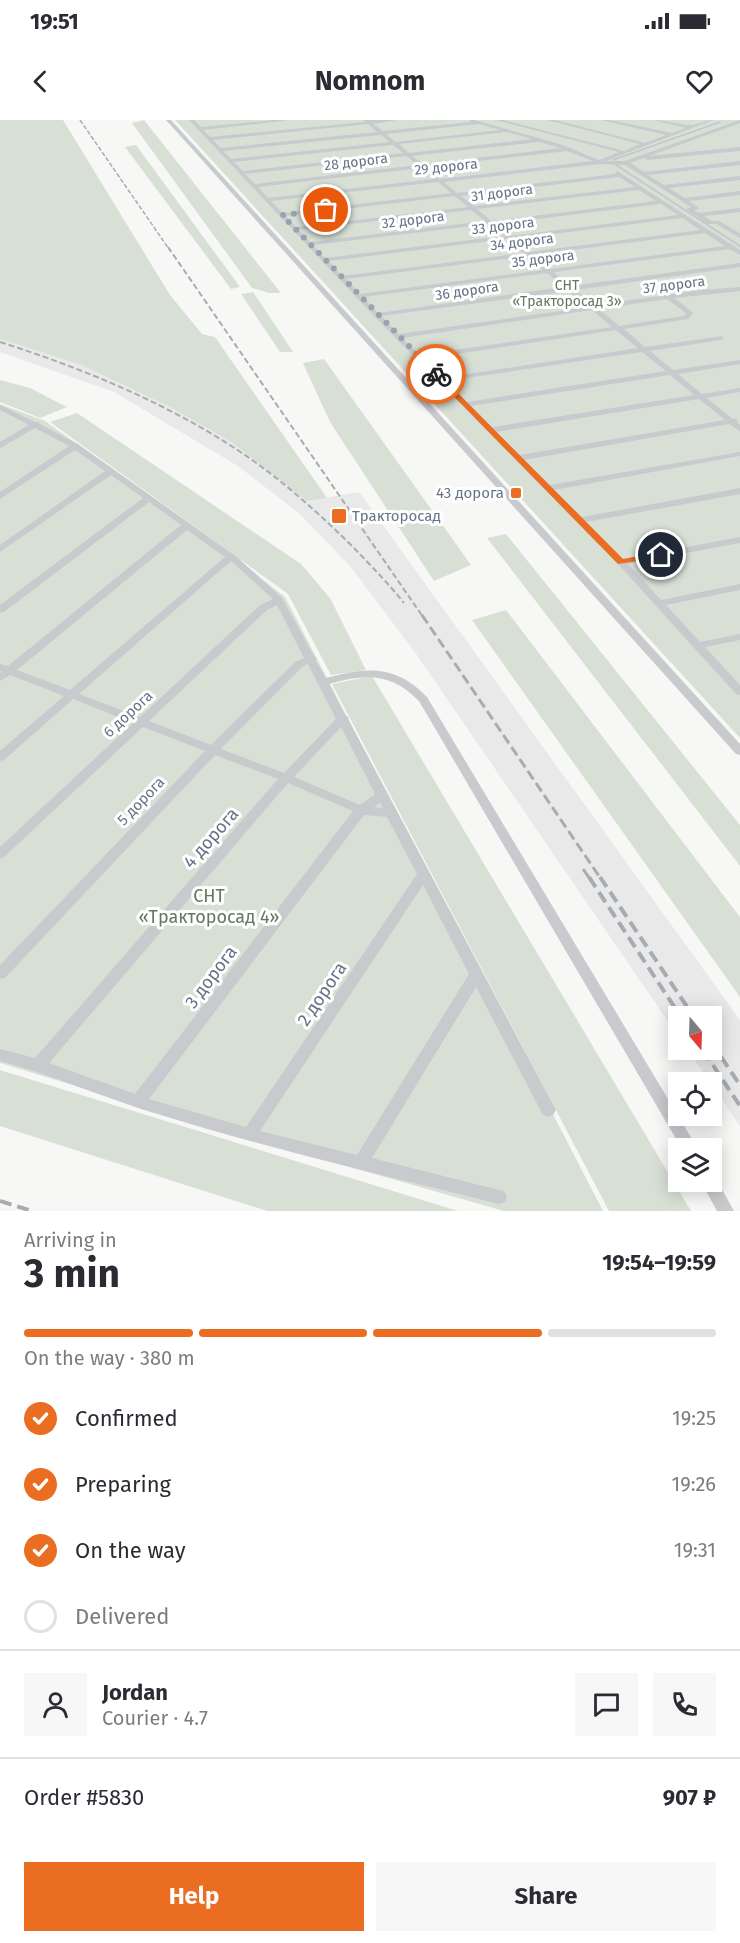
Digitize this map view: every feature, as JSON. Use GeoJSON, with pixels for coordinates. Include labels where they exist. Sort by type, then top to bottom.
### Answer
{"type":"FeatureCollection","features":[{"type":"Feature","properties":{"kind":"street"},"geometry":{"type":"LineString","coordinates":[[168,120],[740,751]]}},
{"type":"Feature","properties":{"kind":"street"},"geometry":{"type":"LineString","coordinates":[[191,120],[376,315],[661,603],[740,692]]}},
{"type":"Feature","properties":{"kind":"street"},"geometry":{"type":"LineString","coordinates":[[200,129],[288,120]]}},
{"type":"Feature","properties":{"kind":"street"},"geometry":{"type":"LineString","coordinates":[[210,139],[395,120]]}},
{"type":"Feature","properties":{"kind":"street"},"geometry":{"type":"LineString","coordinates":[[469,120],[540,140],[599,162],[740,253]]}},
{"type":"Feature","properties":{"kind":"street"},"geometry":{"type":"LineString","coordinates":[[497,120],[623,152]]}},
{"type":"Feature","properties":{"kind":"street"},"geometry":{"type":"LineString","coordinates":[[549,120],[645,144]]}},
{"type":"Feature","properties":{"kind":"street"},"geometry":{"type":"LineString","coordinates":[[603,120],[670,135]]}},
{"type":"Feature","properties":{"kind":"street"},"geometry":{"type":"LineString","coordinates":[[655,120],[692,127]]}},
{"type":"Feature","properties":{"kind":"street"},"geometry":{"type":"LineString","coordinates":[[599,162],[711,120]]}},
{"type":"Feature","properties":{"kind":"street"},"geometry":{"type":"LineString","coordinates":[[368,121],[699,396],[735,421],[740,429]]}},
{"type":"Feature","properties":{"kind":"street"},"geometry":{"type":"LineString","coordinates":[[626,163],[740,122]]}},
{"type":"Feature","properties":{"kind":"street"},"geometry":{"type":"LineString","coordinates":[[220,150],[478,123]]}},
{"type":"Feature","properties":{"kind":"street"},"geometry":{"type":"LineString","coordinates":[[231,161],[507,131]]}},
{"type":"Feature","properties":{"kind":"street"},"geometry":{"type":"LineString","coordinates":[[242,173],[540,140]]}},
{"type":"Feature","properties":{"kind":"street","name":"28 дорога"},"geometry":{"type":"LineString","coordinates":[[255,186],[567,149]]}},
{"type":"Feature","properties":{"kind":"street"},"geometry":{"type":"LineString","coordinates":[[640,157],[652,158],[740,149]]}},
{"type":"Feature","properties":{"kind":"street","name":"29 дорога"},"geometry":{"type":"LineString","coordinates":[[268,200],[599,162],[626,163]]}},
{"type":"Feature","properties":{"kind":"street"},"geometry":{"type":"LineString","coordinates":[[626,163],[696,208],[689,209],[710,223],[717,222],[740,236]]}},
{"type":"Feature","properties":{"kind":"street"},"geometry":{"type":"LineString","coordinates":[[641,174],[740,163]]}},
{"type":"Feature","properties":{"kind":"street"},"geometry":{"type":"LineString","coordinates":[[282,215],[621,175]]}},
{"type":"Feature","properties":{"kind":"street"},"geometry":{"type":"LineString","coordinates":[[662,187],[740,178]]}},
{"type":"Feature","properties":{"kind":"street","name":"31 дорога"},"geometry":{"type":"LineString","coordinates":[[295,229],[640,188]]}},
{"type":"Feature","properties":{"kind":"street"},"geometry":{"type":"LineString","coordinates":[[682,200],[740,193]]}},
{"type":"Feature","properties":{"kind":"street","name":"32 дорога"},"geometry":{"type":"LineString","coordinates":[[309,244],[662,202]]}},
{"type":"Feature","properties":{"kind":"street"},"geometry":{"type":"LineString","coordinates":[[698,215],[740,210]]}},
{"type":"Feature","properties":{"kind":"street","name":"33 дорога"},"geometry":{"type":"LineString","coordinates":[[324,260],[684,216]]}},
{"type":"Feature","properties":{"kind":"street"},"geometry":{"type":"LineString","coordinates":[[728,229],[740,227]]}},
{"type":"Feature","properties":{"kind":"street","name":"34 дорога"},"geometry":{"type":"LineString","coordinates":[[341,278],[706,231]]}},
{"type":"Feature","properties":{"kind":"street","name":"35 дорога"},"geometry":{"type":"LineString","coordinates":[[359,296],[731,247]]}},
{"type":"Feature","properties":{"kind":"street","name":"36 дорога"},"geometry":{"type":"LineString","coordinates":[[376,315],[740,266]]}},
{"type":"Feature","properties":{"kind":"street","name":"37 дорога"},"geometry":{"type":"LineString","coordinates":[[398,336],[740,289]]}},
{"type":"Feature","properties":{"kind":"street"},"geometry":{"type":"LineString","coordinates":[[420,357],[686,318],[690,313],[669,297]]}},
{"type":"Feature","properties":{"kind":"street"},"geometry":{"type":"LineString","coordinates":[[441,380],[720,338]]}},
{"type":"Feature","properties":{"kind":"street"},"geometry":{"type":"LineString","coordinates":[[465,405],[740,362]]}},
{"type":"Feature","properties":{"kind":"street"},"geometry":{"type":"LineString","coordinates":[[491,430],[740,390]]}},
{"type":"Feature","properties":{"kind":"street"},"geometry":{"type":"LineString","coordinates":[[0,407],[75,446],[230,557],[279,600],[548,1110]]}},
{"type":"Feature","properties":{"kind":"street"},"geometry":{"type":"LineString","coordinates":[[519,458],[735,421]]}},
{"type":"Feature","properties":{"kind":"street"},"geometry":{"type":"LineString","coordinates":[[0,447],[36,424]]}},
{"type":"Feature","properties":{"kind":"street"},"geometry":{"type":"LineString","coordinates":[[0,496],[75,446]]}},
{"type":"Feature","properties":{"kind":"street"},"geometry":{"type":"LineString","coordinates":[[549,488],[740,453]]}},
{"type":"Feature","properties":{"kind":"street"},"geometry":{"type":"LineString","coordinates":[[0,549],[111,471]]}},
{"type":"Feature","properties":{"kind":"street"},"geometry":{"type":"LineString","coordinates":[[581,520],[740,491]]}},
{"type":"Feature","properties":{"kind":"street"},"geometry":{"type":"LineString","coordinates":[[0,610],[149,498]]}},
{"type":"Feature","properties":{"kind":"street"},"geometry":{"type":"LineString","coordinates":[[3,672],[187,525]]}},
{"type":"Feature","properties":{"kind":"street"},"geometry":{"type":"LineString","coordinates":[[621,562],[740,540]]}},
{"type":"Feature","properties":{"kind":"street"},"geometry":{"type":"LineString","coordinates":[[0,758],[230,557]]}},
{"type":"Feature","properties":{"kind":"street"},"geometry":{"type":"LineString","coordinates":[[661,603],[740,587]]}},
{"type":"Feature","properties":{"kind":"street","name":"6 дорога"},"geometry":{"type":"LineString","coordinates":[[0,855],[263,608],[279,600]]}},
{"type":"Feature","properties":{"kind":"street"},"geometry":{"type":"LineString","coordinates":[[697,646],[740,637]]}},
{"type":"Feature","properties":{"kind":"street","name":"5 дорога"},"geometry":{"type":"LineString","coordinates":[[0,974],[212,751],[299,664],[312,659]]}},
{"type":"Feature","properties":{"kind":"street"},"geometry":{"type":"LineString","coordinates":[[3,672],[72,695],[286,778],[361,810],[392,813]]}},
{"type":"Feature","properties":{"kind":"street"},"geometry":{"type":"LineString","coordinates":[[324,682],[352,674],[391,676],[404,680],[423,699],[683,1138]]}},
{"type":"Feature","properties":{"kind":"street","name":"4 дорога"},"geometry":{"type":"LineString","coordinates":[[38,1065],[286,778],[343,718]]}},
{"type":"Feature","properties":{"kind":"street","name":"3 дорога"},"geometry":{"type":"LineString","coordinates":[[138,1102],[361,810],[383,795]]}},
{"type":"Feature","properties":{"kind":"street","name":"2 дорога"},"geometry":{"type":"LineString","coordinates":[[249,1135],[424,874]]}},
{"type":"Feature","properties":{"kind":"street"},"geometry":{"type":"LineString","coordinates":[[361,1163],[477,974]]}},
{"type":"Feature","properties":{"kind":"street"},"geometry":{"type":"LineString","coordinates":[[0,1055],[38,1065],[138,1102],[249,1135],[499,1197]]}},
{"type":"Feature","properties":{"kind":"street"},"geometry":{"type":"LineString","coordinates":[[715,1192],[726,1211]]}},
{"type":"Feature","properties":{"kind":"shaded area"},"geometry":{"type":"Polygon","coordinates":[[[0,339],[81,365],[172,408],[231,442],[307,501],[359,492],[740,1020],[740,1126],[722,1100],[722,1072],[703,1072],[695,1060],[722,1060],[722,1006],[668,1006],[668,1021],[417,655],[350,566],[300,514],[238,466],[114,392],[0,352],[0,339]]]}},
{"type":"Feature","properties":{"kind":"green space"},"geometry":{"type":"Polygon","coordinates":[[[0,120],[63,120],[170,295],[202,334],[215,337],[327,498],[307,501],[231,442],[172,408],[81,365],[0,339],[0,120]]]}},
{"type":"Feature","properties":{"kind":"green space"},"geometry":{"type":"Polygon","coordinates":[[[144,120],[281,293],[269,293],[252,288],[132,123],[144,120]]]}},
{"type":"Feature","properties":{"kind":"green space","name":"СНТ «Тракторосад 3»"},"geometry":{"type":"Polygon","coordinates":[[[175,120],[740,120],[740,738],[175,120]]]}},
{"type":"Feature","properties":{"kind":"green space"},"geometry":{"type":"Polygon","coordinates":[[[136,145],[240,287],[231,289],[125,147],[136,145]]]}},
{"type":"Feature","properties":{"kind":"green space"},"geometry":{"type":"Polygon","coordinates":[[[253,292],[293,352],[280,352],[241,294],[253,292]]]}},
{"type":"Feature","properties":{"kind":"green space"},"geometry":{"type":"Polygon","coordinates":[[[324,359],[471,565],[434,581],[330,422],[303,363],[324,359]]]}},
{"type":"Feature","properties":{"kind":"green space"},"geometry":{"type":"Polygon","coordinates":[[[0,380],[30,388],[67,407],[40,418],[0,402],[0,380]]]}},
{"type":"Feature","properties":{"kind":"green space","name":"СНТ «Тракторосад 4»"},"geometry":{"type":"Polygon","coordinates":[[[0,404],[45,421],[237,559],[285,597],[603,1211],[504,1211],[220,1130],[0,1063],[0,404]]]}},
{"type":"Feature","properties":{"kind":"green space"},"geometry":{"type":"Polygon","coordinates":[[[77,413],[301,564],[330,598],[366,670],[331,675],[288,594],[50,422],[77,413]]]}},
{"type":"Feature","properties":{"kind":"green space"},"geometry":{"type":"Polygon","coordinates":[[[506,534],[740,825],[740,866],[487,538],[506,534]]]}},
{"type":"Feature","properties":{"kind":"green space"},"geometry":{"type":"Polygon","coordinates":[[[506,610],[740,917],[740,997],[472,620],[506,610]]]}},
{"type":"Feature","properties":{"kind":"green space"},"geometry":{"type":"Polygon","coordinates":[[[372,676],[668,1172],[668,1192],[680,1192],[691,1211],[609,1211],[332,684],[372,676]]]}},
{"type":"Feature","properties":{"kind":"green space"},"geometry":{"type":"Polygon","coordinates":[[[0,1070],[458,1211],[267,1211],[0,1126],[0,1070]]]}},
{"type":"Feature","properties":{"kind":"waterway"},"geometry":{"type":"LineString","coordinates":[[613,160],[720,122]]}},
{"type":"Feature","properties":{"kind":"waterway"},"geometry":{"type":"LineString","coordinates":[[616,165],[740,246]]}},
{"type":"Feature","properties":{"kind":"railway"},"geometry":{"type":"LineString","coordinates":[[80,120],[169,249]]}},
{"type":"Feature","properties":{"kind":"railway"},"geometry":{"type":"LineString","coordinates":[[168,247],[423,617]]}},
{"type":"Feature","properties":{"kind":"railway"},"geometry":{"type":"LineString","coordinates":[[0,342],[66,365],[132,392],[226,442],[268,472],[319,515],[355,549],[404,603]]}},
{"type":"Feature","properties":{"kind":"railway"},"geometry":{"type":"LineString","coordinates":[[422,615],[601,879]]}},
{"type":"Feature","properties":{"kind":"railway"},"geometry":{"type":"LineString","coordinates":[[583,869],[590,879]]}},
{"type":"Feature","properties":{"kind":"railway"},"geometry":{"type":"LineString","coordinates":[[589,877],[674,1006]]}},
{"type":"Feature","properties":{"kind":"railway"},"geometry":{"type":"LineString","coordinates":[[600,877],[687,1006]]}},
{"type":"Feature","properties":{"kind":"railway"},"geometry":{"type":"LineString","coordinates":[[722,1058],[740,1085]]}},
{"type":"Feature","properties":{"kind":"railway"},"geometry":{"type":"LineString","coordinates":[[710,1060],[740,1106]]}},
{"type":"Feature","properties":{"kind":"railway"},"geometry":{"type":"LineString","coordinates":[[0,1201],[32,1211]]}},
{"type":"Feature","properties":{"kind":"way so far"},"geometry":{"type":"LineString","coordinates":[[326,210],[282,215],[376,315],[436,374]]}},
{"type":"Feature","properties":{"kind":"place","name":"43 дорога"},"geometry":{"type":"Point","coordinates":[516,493]}},
{"type":"Feature","properties":{"kind":"place","name":"Тракторосад"},"geometry":{"type":"Point","coordinates":[339,516]}},
{"type":"Feature","properties":{"kind":"route"},"geometry":{"type":"LineString","coordinates":[[436,374],[621,562],[661,555]]}}]}
